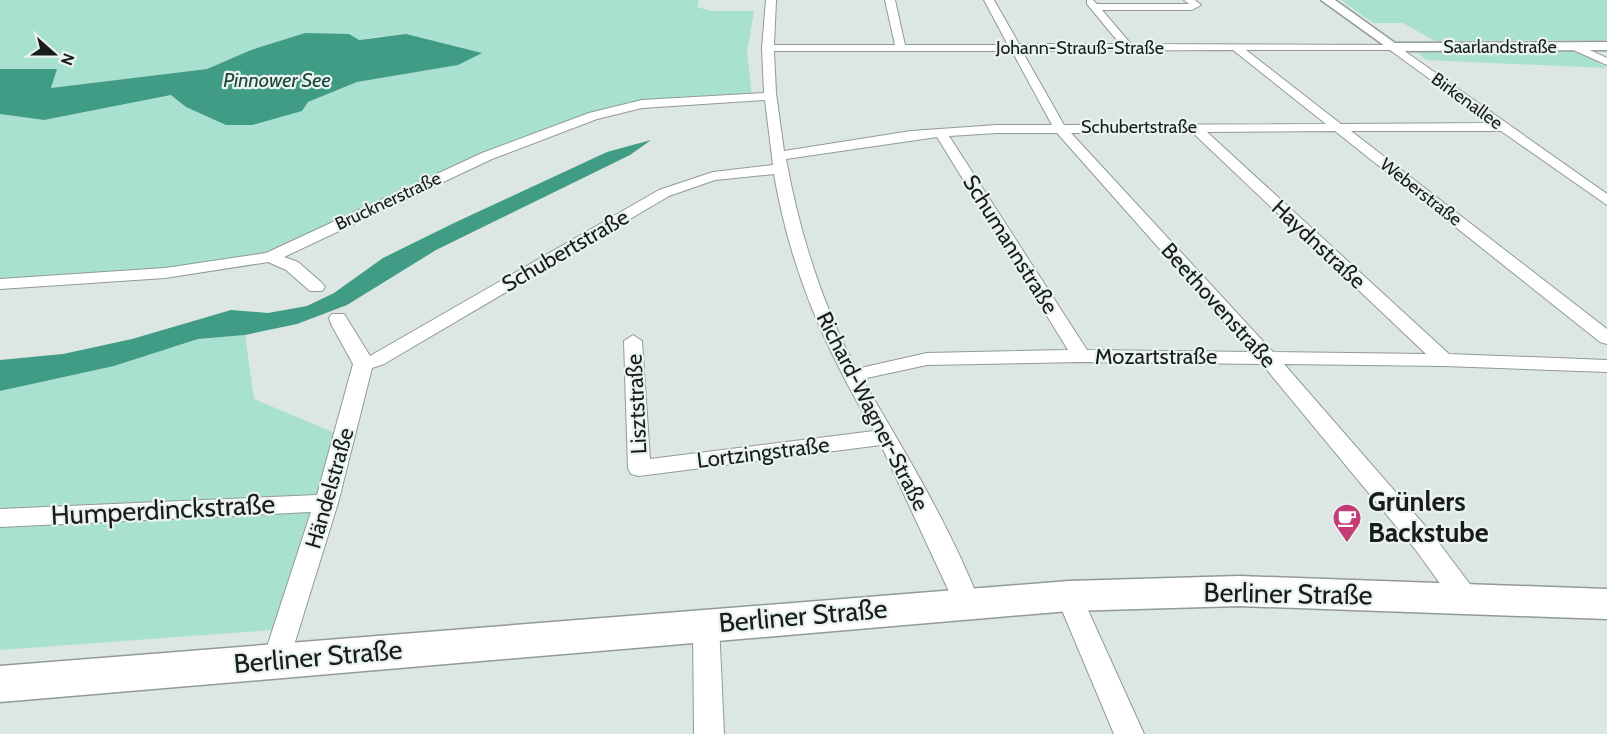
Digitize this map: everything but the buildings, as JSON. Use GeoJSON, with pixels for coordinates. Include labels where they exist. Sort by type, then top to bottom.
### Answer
{"type":"FeatureCollection","features":[{"type":"Feature","properties":{"kind":"main road","name":"Birkenallee"},"geometry":{"type":"LineString","coordinates":[[1328,0],[1392,47]]}},
{"type":"Feature","properties":{"kind":"main road","name":"Saarlandstraße"},"geometry":{"type":"LineString","coordinates":[[1392,47],[1607,46]]}},
{"type":"Feature","properties":{"kind":"main road","name":"Berliner Straße"},"geometry":{"type":"LineString","coordinates":[[0,684],[706,624],[1069,596],[1239,591],[1607,604]]}},
{"type":"Feature","properties":{"kind":"street","name":"Richard-Wagner-Straße"},"geometry":{"type":"LineString","coordinates":[[771,0],[767,48],[778,162],[806,267],[821,312],[850,376],[887,437],[968,603]]}},
{"type":"Feature","properties":{"kind":"street"},"geometry":{"type":"LineString","coordinates":[[890,0],[901,48]]}},
{"type":"Feature","properties":{"kind":"street","name":"Beethovenstraße"},"geometry":{"type":"LineString","coordinates":[[989,0],[1059,127],[1264,357],[1289,382],[1424,542],[1466,599]]}},
{"type":"Feature","properties":{"kind":"street"},"geometry":{"type":"LineString","coordinates":[[1091,4],[1192,8],[1196,5],[1189,0]]}},
{"type":"Feature","properties":{"kind":"street"},"geometry":{"type":"LineString","coordinates":[[1091,4],[1129,48]]}},
{"type":"Feature","properties":{"kind":"street"},"geometry":{"type":"LineString","coordinates":[[1575,46],[1607,62]]}},
{"type":"Feature","properties":{"kind":"street","name":"Weberstraße"},"geometry":{"type":"LineString","coordinates":[[1234,47],[1607,338]]}},
{"type":"Feature","properties":{"kind":"street","name":"Johann-Strauß-Straße"},"geometry":{"type":"LineString","coordinates":[[767,48],[1392,47]]}},
{"type":"Feature","properties":{"kind":"street","name":"Birkenallee"},"geometry":{"type":"LineString","coordinates":[[1392,47],[1607,201]]}},
{"type":"Feature","properties":{"kind":"street","name":"Brucknerstraße"},"geometry":{"type":"LineString","coordinates":[[0,284],[165,273],[238,264],[270,257],[487,156],[593,116],[642,104],[771,96]]}},
{"type":"Feature","properties":{"kind":"street","name":"Schubertstraße"},"geometry":{"type":"LineString","coordinates":[[363,364],[377,360],[664,193],[713,176],[778,162],[911,135],[1059,127],[1503,127]]}},
{"type":"Feature","properties":{"kind":"street","name":"Haydnstraße"},"geometry":{"type":"LineString","coordinates":[[1194,127],[1444,360]]}},
{"type":"Feature","properties":{"kind":"street","name":"Schumannstraße"},"geometry":{"type":"LineString","coordinates":[[941,133],[1081,356]]}},
{"type":"Feature","properties":{"kind":"street"},"geometry":{"type":"LineString","coordinates":[[270,257],[292,266],[316,287]]}},
{"type":"Feature","properties":{"kind":"street"},"geometry":{"type":"LineString","coordinates":[[338,318],[341,329],[360,354],[363,364]]}},
{"type":"Feature","properties":{"kind":"street","name":"Lisztstraße"},"geometry":{"type":"LineString","coordinates":[[633,341],[639,468]]}},
{"type":"Feature","properties":{"kind":"street","name":"Mozartstraße"},"geometry":{"type":"LineString","coordinates":[[850,376],[927,359],[1081,356],[1444,360],[1607,366]]}},
{"type":"Feature","properties":{"kind":"street","name":"Händelstraße"},"geometry":{"type":"LineString","coordinates":[[276,662],[326,503],[363,364]]}},
{"type":"Feature","properties":{"kind":"street","name":"Lortzingstraße"},"geometry":{"type":"LineString","coordinates":[[639,468],[887,437]]}},
{"type":"Feature","properties":{"kind":"street","name":"Humperdinckstraße"},"geometry":{"type":"LineString","coordinates":[[0,518],[326,503]]}},
{"type":"Feature","properties":{"kind":"street"},"geometry":{"type":"LineString","coordinates":[[1069,596],[1129,734]]}},
{"type":"Feature","properties":{"kind":"street"},"geometry":{"type":"LineString","coordinates":[[706,624],[709,734]]}},
{"type":"Feature","properties":{"kind":"shaded area"},"geometry":{"type":"Polygon","coordinates":[[[0,0],[699,0],[697,7],[711,11],[754,11],[747,53],[752,96],[634,102],[552,126],[456,167],[271,252],[239,260],[137,274],[0,281],[0,114],[44,120],[171,95],[186,107],[308,102],[357,82],[458,65],[381,36],[359,40],[305,33],[251,50],[207,69],[51,88],[57,69],[0,70],[0,0]]]}},
{"type":"Feature","properties":{"kind":"shaded area"},"geometry":{"type":"Polygon","coordinates":[[[1341,0],[1607,0],[1607,40],[1435,41],[1403,23],[1373,23],[1341,0]]]}},
{"type":"Feature","properties":{"kind":"shaded area"},"geometry":{"type":"Polygon","coordinates":[[[1416,52],[1571,52],[1584,54],[1607,68],[1427,60],[1416,52]]]}},
{"type":"Feature","properties":{"kind":"shaded area"},"geometry":{"type":"Polygon","coordinates":[[[245,335],[254,399],[342,436],[299,628],[0,650],[0,391],[114,366],[198,339],[245,335]]]}},
{"type":"Feature","properties":{"kind":"water","name":"Pinnower See"},"geometry":{"type":"Polygon","coordinates":[[[305,33],[349,34],[359,40],[406,34],[482,53],[458,65],[357,82],[308,102],[302,111],[252,125],[226,125],[186,107],[171,95],[44,120],[0,114],[0,69],[57,69],[51,88],[207,69],[251,50],[305,33]]]}},
{"type":"Feature","properties":{"kind":"water"},"geometry":{"type":"Polygon","coordinates":[[[651,140],[630,155],[436,250],[347,305],[297,324],[245,335],[198,339],[114,366],[0,391],[0,360],[63,354],[132,339],[231,310],[268,313],[307,306],[334,293],[383,258],[454,223],[607,152],[651,140]]]}},
{"type":"Feature","properties":{"kind":"place","name":"Grünlers Backstube"},"geometry":{"type":"Point","coordinates":[1347,544]}}]}
